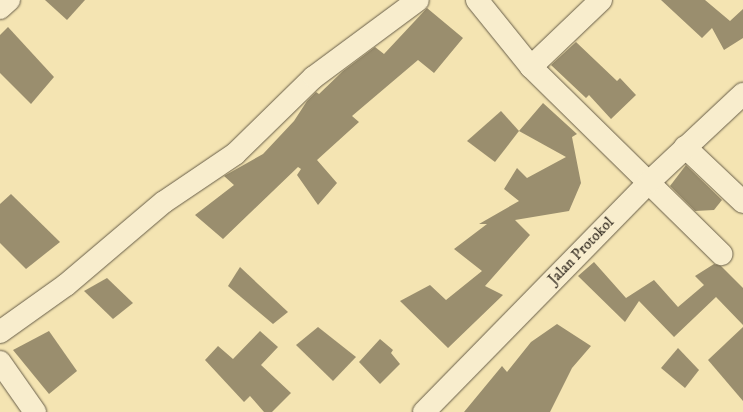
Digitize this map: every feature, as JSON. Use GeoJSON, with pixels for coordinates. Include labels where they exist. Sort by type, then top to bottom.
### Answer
{"type":"FeatureCollection","features":[{"type":"Feature","properties":{"kind":"street"},"geometry":{"type":"LineString","coordinates":[[0,8],[8,0]]}},
{"type":"Feature","properties":{"kind":"street"},"geometry":{"type":"LineString","coordinates":[[0,332],[66,285],[164,202],[235,154],[314,77],[418,0]]}},
{"type":"Feature","properties":{"kind":"street"},"geometry":{"type":"LineString","coordinates":[[477,0],[531,67],[721,254]]}},
{"type":"Feature","properties":{"kind":"street"},"geometry":{"type":"LineString","coordinates":[[531,67],[600,0]]}},
{"type":"Feature","properties":{"kind":"street","name":"Jalan Protokol"},"geometry":{"type":"LineString","coordinates":[[424,412],[649,182],[743,94]]}},
{"type":"Feature","properties":{"kind":"street"},"geometry":{"type":"LineString","coordinates":[[685,147],[743,202]]}},
{"type":"Feature","properties":{"kind":"street"},"geometry":{"type":"LineString","coordinates":[[0,362],[35,412]]}},
{"type":"Feature","properties":{"kind":"building"},"geometry":{"type":"Polygon","coordinates":[[[45,0],[85,0],[67,20],[45,0]]]}},
{"type":"Feature","properties":{"kind":"building"},"geometry":{"type":"Polygon","coordinates":[[[661,0],[705,0],[730,21],[743,9],[743,38],[724,50],[712,28],[702,38],[661,0]]]}},
{"type":"Feature","properties":{"kind":"building"},"geometry":{"type":"Polygon","coordinates":[[[427,8],[463,38],[434,73],[418,60],[352,116],[359,122],[317,160],[337,183],[318,205],[297,175],[301,169],[298,167],[223,239],[195,215],[234,185],[224,176],[263,154],[294,121],[307,101],[316,92],[319,94],[343,71],[375,47],[384,54],[427,8]]]}},
{"type":"Feature","properties":{"kind":"building"},"geometry":{"type":"Polygon","coordinates":[[[8,27],[54,77],[31,104],[0,73],[0,35],[8,27]]]}},
{"type":"Feature","properties":{"kind":"building"},"geometry":{"type":"Polygon","coordinates":[[[576,42],[617,81],[620,78],[636,95],[611,119],[589,95],[586,98],[551,65],[576,42]]]}},
{"type":"Feature","properties":{"kind":"building"},"geometry":{"type":"Polygon","coordinates":[[[543,103],[577,134],[572,137],[581,183],[569,211],[515,220],[530,235],[485,286],[503,295],[448,348],[400,301],[430,285],[446,300],[482,271],[454,249],[487,224],[479,224],[519,201],[504,189],[517,168],[527,178],[566,157],[519,131],[543,103]]]}},
{"type":"Feature","properties":{"kind":"building"},"geometry":{"type":"Polygon","coordinates":[[[501,111],[519,131],[495,162],[467,141],[501,111]]]}},
{"type":"Feature","properties":{"kind":"building"},"geometry":{"type":"Polygon","coordinates":[[[686,165],[722,200],[714,210],[695,211],[670,186],[686,165]]]}},
{"type":"Feature","properties":{"kind":"building"},"geometry":{"type":"Polygon","coordinates":[[[11,194],[60,242],[26,269],[0,243],[0,204],[11,194]]]}},
{"type":"Feature","properties":{"kind":"building"},"geometry":{"type":"Polygon","coordinates":[[[594,262],[626,298],[654,280],[678,307],[704,285],[695,276],[714,264],[721,266],[743,288],[743,325],[716,297],[674,337],[639,301],[625,322],[578,276],[594,262]]]}},
{"type":"Feature","properties":{"kind":"building"},"geometry":{"type":"Polygon","coordinates":[[[240,267],[288,312],[273,324],[228,286],[240,267]]]}},
{"type":"Feature","properties":{"kind":"building"},"geometry":{"type":"Polygon","coordinates":[[[107,278],[133,303],[113,319],[84,291],[107,278]]]}},
{"type":"Feature","properties":{"kind":"building"},"geometry":{"type":"Polygon","coordinates":[[[557,324],[591,346],[572,368],[550,412],[464,412],[502,366],[507,372],[531,342],[557,324]]]}},
{"type":"Feature","properties":{"kind":"building"},"geometry":{"type":"Polygon","coordinates":[[[318,327],[356,357],[333,381],[296,345],[318,327]]]}},
{"type":"Feature","properties":{"kind":"building"},"geometry":{"type":"Polygon","coordinates":[[[743,327],[743,401],[708,360],[743,327]]]}},
{"type":"Feature","properties":{"kind":"building"},"geometry":{"type":"Polygon","coordinates":[[[49,331],[77,371],[49,394],[13,350],[49,331]]]}},
{"type":"Feature","properties":{"kind":"building"},"geometry":{"type":"Polygon","coordinates":[[[260,331],[278,347],[261,365],[291,393],[272,412],[264,412],[250,396],[244,402],[205,360],[218,346],[233,359],[260,331]]]}},
{"type":"Feature","properties":{"kind":"building"},"geometry":{"type":"Polygon","coordinates":[[[380,339],[393,350],[391,353],[400,364],[380,384],[359,362],[380,339]]]}},
{"type":"Feature","properties":{"kind":"building"},"geometry":{"type":"Polygon","coordinates":[[[678,348],[699,370],[685,388],[661,368],[678,348]]]}}]}
